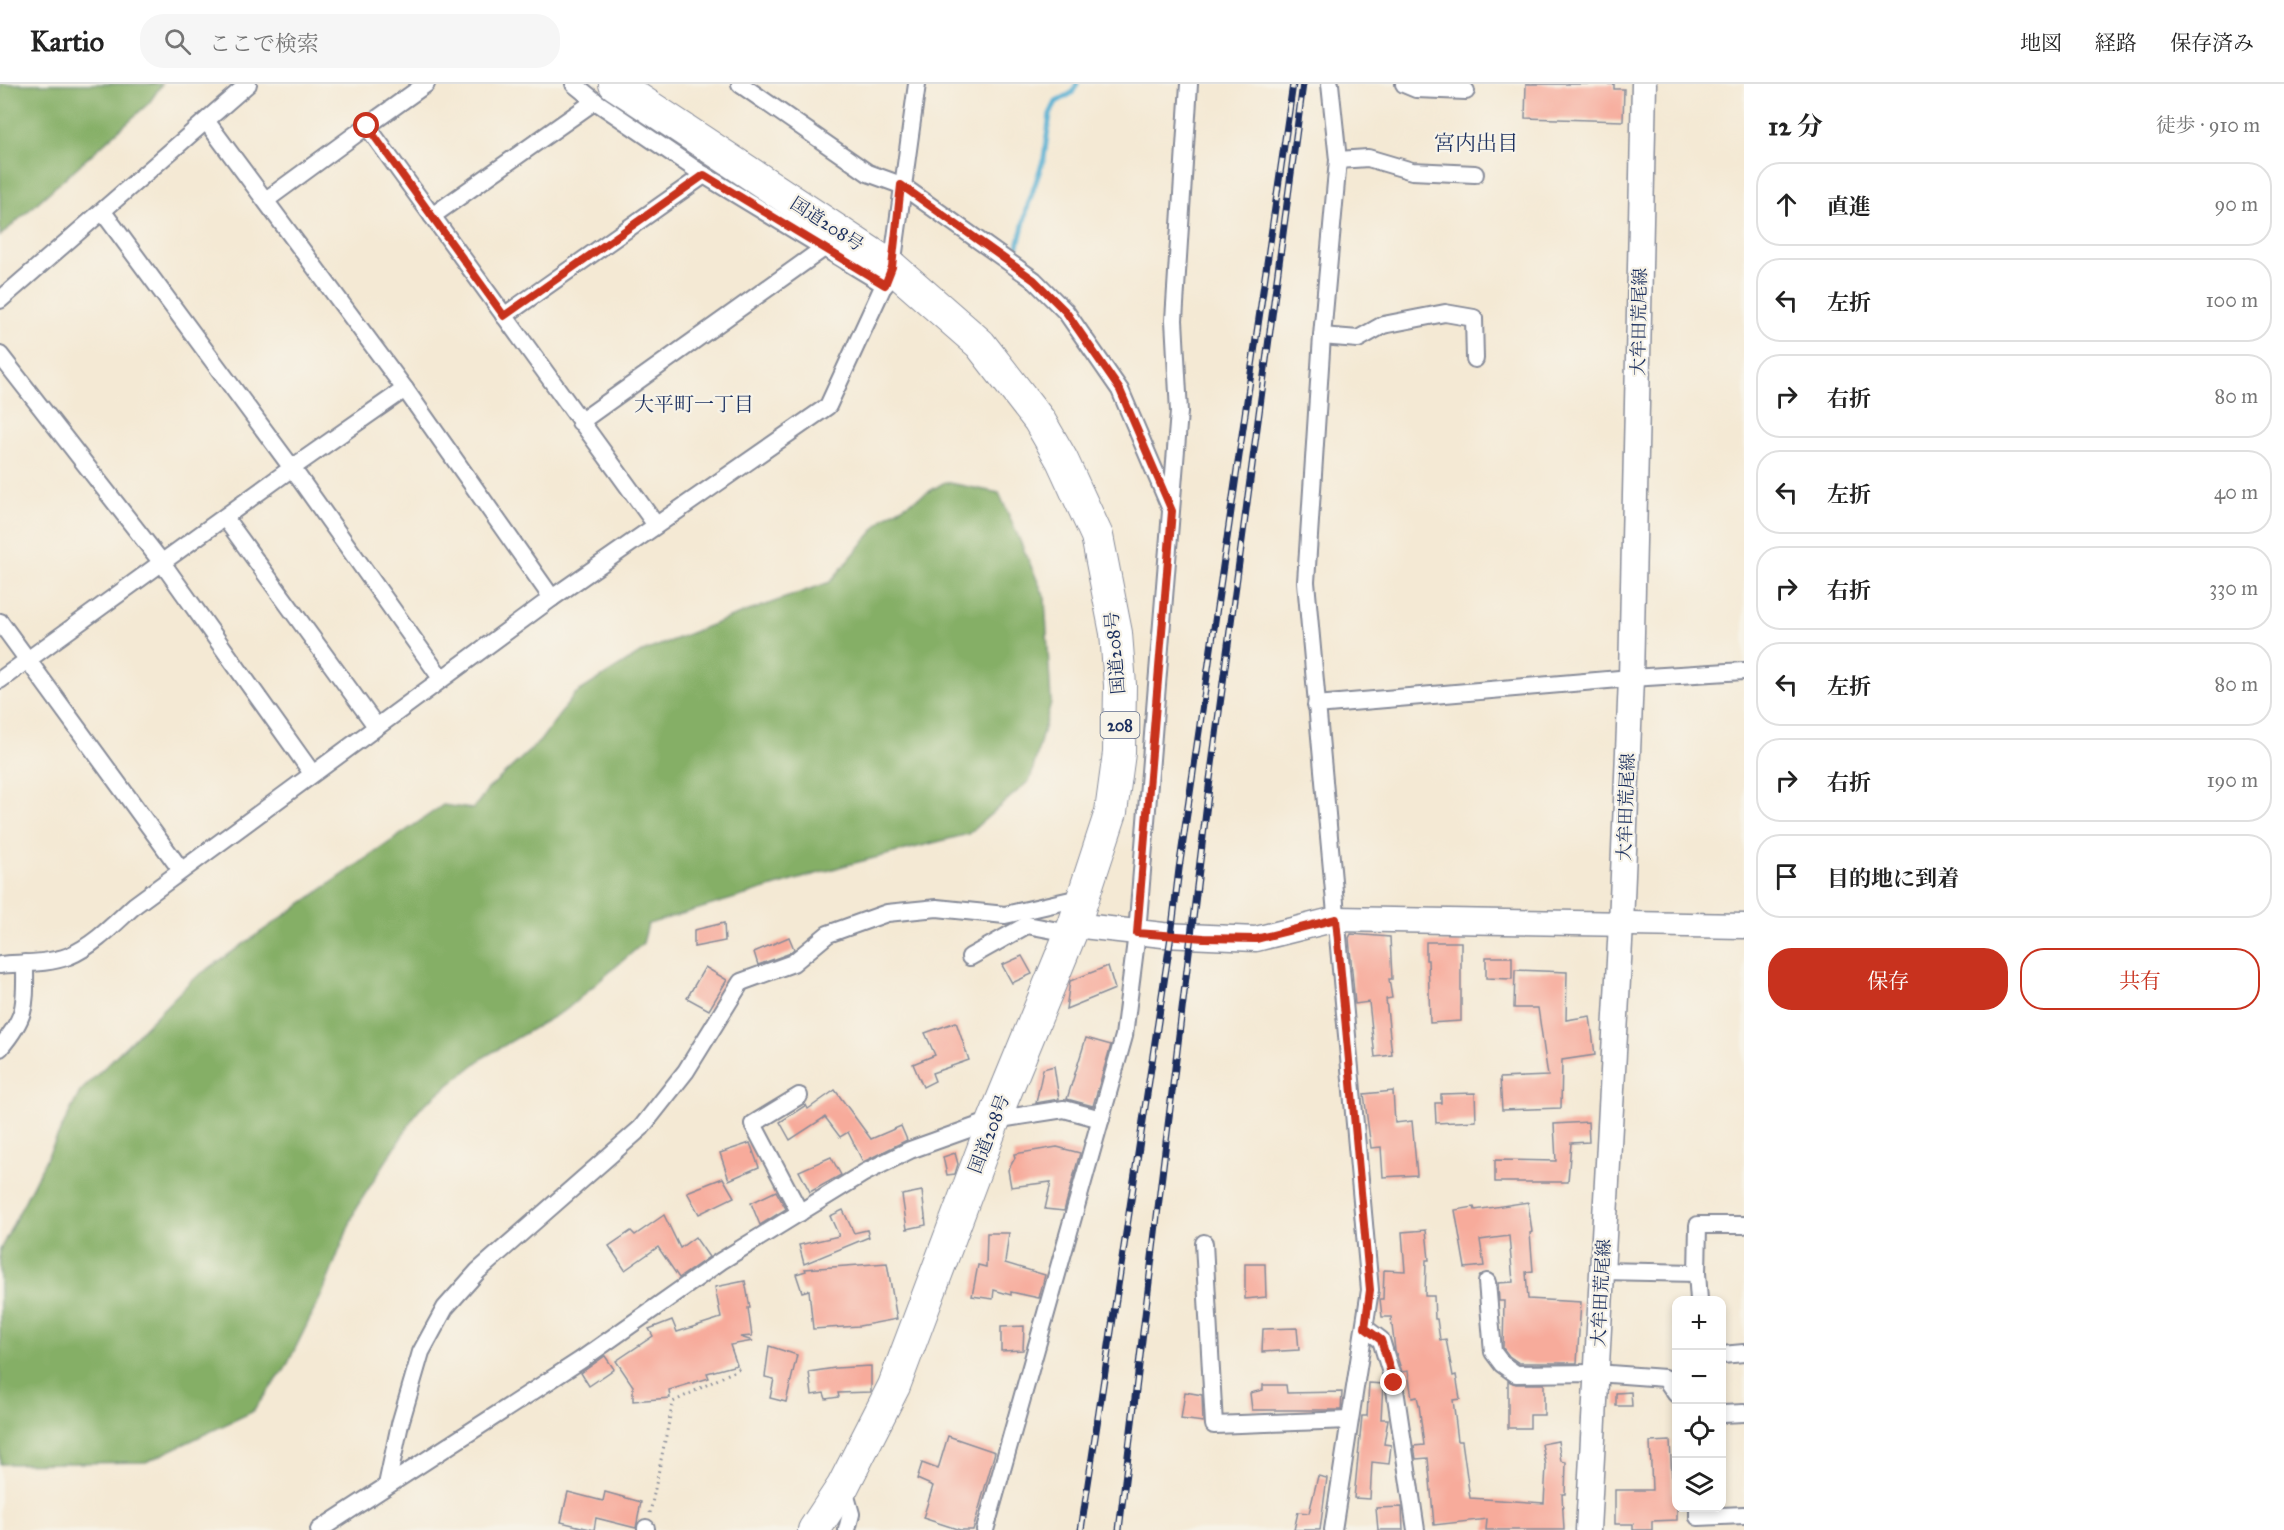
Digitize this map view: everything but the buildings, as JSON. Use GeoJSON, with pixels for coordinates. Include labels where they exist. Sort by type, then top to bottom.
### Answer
{"type":"FeatureCollection","features":[{"type":"Feature","properties":{"kind":"highway","name":"国道208号"},"geometry":{"type":"LineString","coordinates":[[605,92],[888,276],[980,344],[1039,420],[1062,460],[1097,536],[1116,633],[1120,685],[1120,729],[1111,812],[1076,918],[994,1120],[894,1386],[843,1486],[814,1530]]}},
{"type":"Feature","properties":{"kind":"main road","name":"大牟田荒尾線"},"geometry":{"type":"LineString","coordinates":[[1588,1530],[1621,924],[1631,678],[1644,84]]}},
{"type":"Feature","properties":{"kind":"main road"},"geometry":{"type":"LineString","coordinates":[[1076,918],[1137,933],[1256,939],[1336,919],[1744,926]]}},
{"type":"Feature","properties":{"kind":"street"},"geometry":{"type":"LineString","coordinates":[[0,300],[248,84]]}},
{"type":"Feature","properties":{"kind":"street"},"geometry":{"type":"LineString","coordinates":[[266,200],[426,84]]}},
{"type":"Feature","properties":{"kind":"street"},"geometry":{"type":"LineString","coordinates":[[574,84],[605,92],[704,175],[824,248],[888,276]]}},
{"type":"Feature","properties":{"kind":"street"},"geometry":{"type":"LineString","coordinates":[[740,84],[868,173],[901,185],[1034,280],[1066,312],[1120,390],[1172,511]]}},
{"type":"Feature","properties":{"kind":"street"},"geometry":{"type":"LineString","coordinates":[[0,965],[69,956],[92,943],[135,904],[441,678],[828,406],[888,276],[917,84]]}},
{"type":"Feature","properties":{"kind":"street"},"geometry":{"type":"LineString","coordinates":[[985,1530],[1124,1036],[1137,933],[1179,412],[1174,320],[1189,84]]}},
{"type":"Feature","properties":{"kind":"street"},"geometry":{"type":"LineString","coordinates":[[1330,84],[1338,160],[1322,336],[1306,582],[1370,1290],[1333,1530]]}},
{"type":"Feature","properties":{"kind":"street"},"geometry":{"type":"LineString","coordinates":[[1404,84],[1416,89],[1466,91]]}},
{"type":"Feature","properties":{"kind":"street"},"geometry":{"type":"LineString","coordinates":[[432,216],[605,92]]}},
{"type":"Feature","properties":{"kind":"street"},"geometry":{"type":"LineString","coordinates":[[207,122],[405,389],[552,598]]}},
{"type":"Feature","properties":{"kind":"street"},"geometry":{"type":"LineString","coordinates":[[367,126],[656,525]]}},
{"type":"Feature","properties":{"kind":"street"},"geometry":{"type":"LineString","coordinates":[[1338,160],[1368,158],[1412,171],[1475,174]]}},
{"type":"Feature","properties":{"kind":"street"},"geometry":{"type":"LineString","coordinates":[[504,316],[704,175]]}},
{"type":"Feature","properties":{"kind":"street"},"geometry":{"type":"LineString","coordinates":[[103,212],[292,468],[441,678]]}},
{"type":"Feature","properties":{"kind":"street"},"geometry":{"type":"LineString","coordinates":[[580,422],[824,248]]}},
{"type":"Feature","properties":{"kind":"street"},"geometry":{"type":"LineString","coordinates":[[1322,336],[1358,339],[1383,325],[1445,313],[1474,318],[1475,359]]}},
{"type":"Feature","properties":{"kind":"street"},"geometry":{"type":"LineString","coordinates":[[0,355],[162,564],[312,773]]}},
{"type":"Feature","properties":{"kind":"street"},"geometry":{"type":"LineString","coordinates":[[0,680],[405,389]]}},
{"type":"Feature","properties":{"kind":"street"},"geometry":{"type":"LineString","coordinates":[[225,518],[376,726]]}},
{"type":"Feature","properties":{"kind":"street"},"geometry":{"type":"LineString","coordinates":[[0,622],[181,870]]}},
{"type":"Feature","properties":{"kind":"street"},"geometry":{"type":"LineString","coordinates":[[1316,705],[1631,678],[1744,671]]}},
{"type":"Feature","properties":{"kind":"street"},"geometry":{"type":"LineString","coordinates":[[387,1485],[399,1424],[421,1352],[445,1308],[478,1270],[641,1128],[686,1071],[741,982],[794,963],[828,934],[887,914],[937,908],[1005,915],[1076,918]]}},
{"type":"Feature","properties":{"kind":"street"},"geometry":{"type":"LineString","coordinates":[[970,957],[1027,925],[1076,918]]}},
{"type":"Feature","properties":{"kind":"street"},"geometry":{"type":"LineString","coordinates":[[0,1048],[13,1034],[25,1008],[25,963]]}},
{"type":"Feature","properties":{"kind":"street"},"geometry":{"type":"LineString","coordinates":[[799,1096],[753,1124],[800,1213]]}},
{"type":"Feature","properties":{"kind":"street"},"geometry":{"type":"LineString","coordinates":[[319,1530],[581,1360],[721,1261],[864,1173],[910,1150],[994,1120],[1064,1109],[1101,1119]]}},
{"type":"Feature","properties":{"kind":"street"},"geometry":{"type":"LineString","coordinates":[[1699,1296],[1696,1273],[1698,1225],[1744,1225]]}},
{"type":"Feature","properties":{"kind":"street"},"geometry":{"type":"LineString","coordinates":[[1204,1243],[1214,1425],[1349,1420]]}},
{"type":"Feature","properties":{"kind":"street"},"geometry":{"type":"LineString","coordinates":[[1602,1271],[1696,1273]]}},
{"type":"Feature","properties":{"kind":"street"},"geometry":{"type":"LineString","coordinates":[[1487,1282],[1493,1352],[1502,1364],[1516,1374],[1596,1373],[1665,1378],[1672,1387]]}},
{"type":"Feature","properties":{"kind":"street"},"geometry":{"type":"LineString","coordinates":[[1365,1328],[1381,1340],[1394,1383],[1416,1530]]}},
{"type":"Feature","properties":{"kind":"street"},"geometry":{"type":"LineString","coordinates":[[1726,1354],[1744,1353]]}},
{"type":"Feature","properties":{"kind":"street"},"geometry":{"type":"LineString","coordinates":[[1726,1414],[1744,1413]]}},
{"type":"Feature","properties":{"kind":"street"},"geometry":{"type":"LineString","coordinates":[[843,1486],[851,1514],[847,1530]]}},
{"type":"Feature","properties":{"kind":"street"},"geometry":{"type":"LineString","coordinates":[[1698,1512],[1698,1517],[1744,1515]]}},
{"type":"Feature","properties":{"kind":"path"},"geometry":{"type":"LineString","coordinates":[[646,1529],[673,1402],[742,1367]]}},
{"type":"Feature","properties":{"kind":"green space"},"geometry":{"type":"Polygon","coordinates":[[[0,84],[162,84],[149,103],[0,236],[0,84]]]}},
{"type":"Feature","properties":{"kind":"green space"},"geometry":{"type":"Polygon","coordinates":[[[945,482],[999,493],[1045,598],[1051,702],[1030,780],[968,834],[843,866],[648,924],[643,943],[567,1009],[484,1057],[420,1108],[356,1208],[323,1292],[285,1369],[252,1412],[146,1462],[0,1464],[0,1250],[80,1092],[192,980],[443,805],[473,809],[488,789],[540,741],[575,694],[640,653],[830,582],[885,517],[945,482]]]}},
{"type":"Feature","properties":{"kind":"waterway"},"geometry":{"type":"LineString","coordinates":[[1018,246],[1028,205],[1044,158],[1050,114],[1056,102],[1072,93],[1077,84]]}},
{"type":"Feature","properties":{"kind":"railway"},"geometry":{"type":"LineString","coordinates":[[1081,1530],[1171,936],[1293,84]]}},
{"type":"Feature","properties":{"kind":"railway"},"geometry":{"type":"LineString","coordinates":[[1119,1530],[1209,787],[1303,84]]}},
{"type":"Feature","properties":{"kind":"district","name":"宮内出目"},"geometry":{"type":"Point","coordinates":[1476,143]}},
{"type":"Feature","properties":{"kind":"district","name":"大平町一丁目"},"geometry":{"type":"Point","coordinates":[694,404]}},
{"type":"Feature","properties":{"kind":"route"},"geometry":{"type":"LineString","coordinates":[[367,126],[504,316],[704,175],[885,285],[892,267],[901,185],[1034,280],[1066,312],[1120,390],[1172,511],[1137,933],[1256,939],[1336,919],[1370,1290],[1365,1328],[1381,1340],[1394,1383]]}}]}
